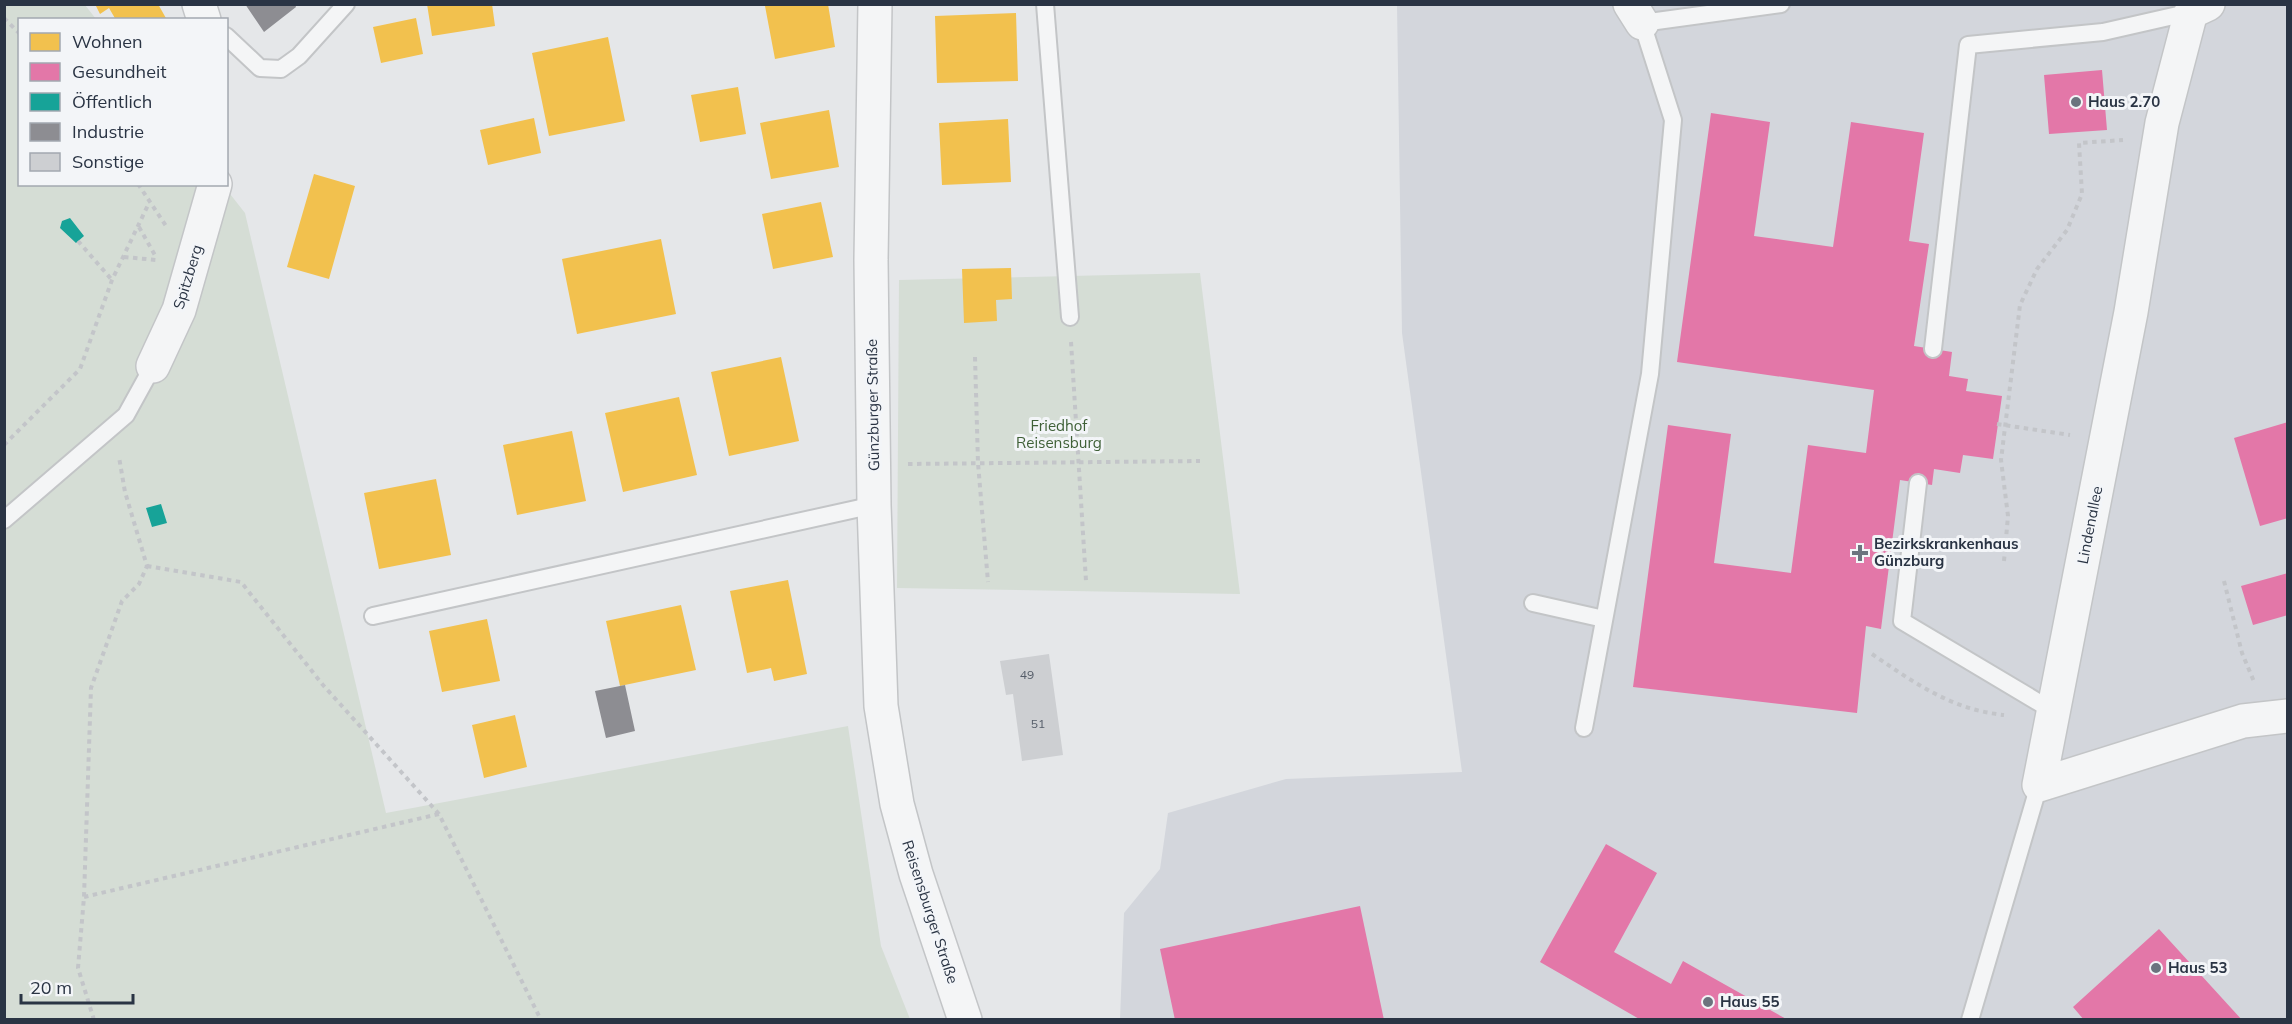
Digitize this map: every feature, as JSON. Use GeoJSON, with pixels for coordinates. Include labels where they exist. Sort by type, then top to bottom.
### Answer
{"type":"FeatureCollection","features":[{"type":"Feature","properties":{"kind":"street","name":"Günzburger Straße"},"geometry":{"type":"LineString","coordinates":[[875,4],[871,260],[874,505],[881,706],[897,804]]}},
{"type":"Feature","properties":{"kind":"street","name":"Lindenallee"},"geometry":{"type":"LineString","coordinates":[[2039,785],[2044,705],[2106,441],[2131,312],[2159,139],[2199,8]]}},
{"type":"Feature","properties":{"kind":"street","name":"Spitzberg"},"geometry":{"type":"LineString","coordinates":[[153,366],[179,310],[214,186]]}},
{"type":"Feature","properties":{"kind":"street"},"geometry":{"type":"LineString","coordinates":[[2039,785],[2243,721],[2278,717]]}},
{"type":"Feature","properties":{"kind":"street","name":"Reisensburger Straße"},"geometry":{"type":"LineString","coordinates":[[897,804],[916,874],[965,1020]]}},
{"type":"Feature","properties":{"kind":"lane"},"geometry":{"type":"LineString","coordinates":[[228,38],[260,68],[281,69],[299,56],[346,4]]}},
{"type":"Feature","properties":{"kind":"lane"},"geometry":{"type":"LineString","coordinates":[[1045,4],[1070,317]]}},
{"type":"Feature","properties":{"kind":"lane"},"geometry":{"type":"LineString","coordinates":[[1584,728],[1650,374],[1673,120],[1636,14],[1781,4]]}},
{"type":"Feature","properties":{"kind":"lane"},"geometry":{"type":"LineString","coordinates":[[1933,349],[1968,45],[2103,32],[2199,8]]}},
{"type":"Feature","properties":{"kind":"lane"},"geometry":{"type":"LineString","coordinates":[[4,520],[126,415],[153,366]]}},
{"type":"Feature","properties":{"kind":"lane"},"geometry":{"type":"LineString","coordinates":[[1918,483],[1902,621],[2044,705]]}},
{"type":"Feature","properties":{"kind":"lane"},"geometry":{"type":"LineString","coordinates":[[373,616],[874,505]]}},
{"type":"Feature","properties":{"kind":"lane"},"geometry":{"type":"LineString","coordinates":[[1533,603],[1604,620]]}},
{"type":"Feature","properties":{"kind":"lane"},"geometry":{"type":"LineString","coordinates":[[1973,1018],[2039,785]]}},
{"type":"Feature","properties":{"kind":"path"},"geometry":{"type":"LineString","coordinates":[[4,18],[18,32]]}},
{"type":"Feature","properties":{"kind":"path"},"geometry":{"type":"LineString","coordinates":[[2004,561],[2008,516],[2001,460],[2020,305],[2037,269],[2067,230],[2082,194],[2079,143],[2159,139]]}},
{"type":"Feature","properties":{"kind":"path"},"geometry":{"type":"LineString","coordinates":[[4,445],[80,369],[112,280],[149,203],[139,186]]}},
{"type":"Feature","properties":{"kind":"path"},"geometry":{"type":"LineString","coordinates":[[78,240],[112,280]]}},
{"type":"Feature","properties":{"kind":"path"},"geometry":{"type":"LineString","coordinates":[[124,256],[158,260]]}},
{"type":"Feature","properties":{"kind":"path"},"geometry":{"type":"LineString","coordinates":[[1070,317],[1086,581]]}},
{"type":"Feature","properties":{"kind":"path"},"geometry":{"type":"LineString","coordinates":[[975,357],[978,463],[988,582]]}},
{"type":"Feature","properties":{"kind":"path"},"geometry":{"type":"LineString","coordinates":[[1998,424],[2106,441]]}},
{"type":"Feature","properties":{"kind":"path"},"geometry":{"type":"LineString","coordinates":[[874,464],[1078,464],[1200,461]]}},
{"type":"Feature","properties":{"kind":"path"},"geometry":{"type":"LineString","coordinates":[[94,1020],[78,969],[84,897],[91,688],[122,601],[139,584],[147,566],[125,492]]}},
{"type":"Feature","properties":{"kind":"path"},"geometry":{"type":"LineString","coordinates":[[147,566],[241,582],[323,685],[439,814],[541,1020]]}},
{"type":"Feature","properties":{"kind":"path"},"geometry":{"type":"LineString","coordinates":[[2224,581],[2242,653],[2278,717]]}},
{"type":"Feature","properties":{"kind":"path"},"geometry":{"type":"LineString","coordinates":[[1872,654],[1922,688],[1960,707],[2003,716],[2044,705]]}},
{"type":"Feature","properties":{"kind":"path"},"geometry":{"type":"LineString","coordinates":[[84,897],[439,814]]}},
{"type":"Feature","properties":{"kind":"shaded area","name":"Bezirkskrankenhaus Günzburg"},"geometry":{"type":"Polygon","coordinates":[[[1397,5],[2287,5],[2287,1019],[1120,1020],[1124,913],[1160,869],[1168,813],[1286,779],[1462,772],[1402,333],[1397,5]]]}},
{"type":"Feature","properties":{"kind":"green space"},"geometry":{"type":"Polygon","coordinates":[[[5,5],[85,5],[95,18],[18,18],[18,186],[224,186],[245,213],[386,813],[848,726],[881,946],[910,1019],[5,1020],[5,5]]]}},
{"type":"Feature","properties":{"kind":"green space","name":"Friedhof Reisensburg"},"geometry":{"type":"Polygon","coordinates":[[[1200,273],[1240,594],[897,588],[899,280],[1200,273]]]}},
{"type":"Feature","properties":{"kind":"building: Wohnen"},"geometry":{"type":"Polygon","coordinates":[[[95,4],[158,4],[166,18],[115,18],[109,8],[100,14],[95,4]]]}},
{"type":"Feature","properties":{"kind":"building: Wohnen"},"geometry":{"type":"Polygon","coordinates":[[[427,4],[492,4],[495,26],[432,36],[427,4]]]}},
{"type":"Feature","properties":{"kind":"building: Wohnen"},"geometry":{"type":"Polygon","coordinates":[[[828,4],[835,47],[775,59],[765,6],[828,4]]]}},
{"type":"Feature","properties":{"kind":"building: Wohnen"},"geometry":{"type":"Polygon","coordinates":[[[1016,13],[1018,81],[937,83],[935,16],[1016,13]]]}},
{"type":"Feature","properties":{"kind":"building: Wohnen"},"geometry":{"type":"Polygon","coordinates":[[[416,18],[423,54],[381,63],[373,27],[416,18]]]}},
{"type":"Feature","properties":{"kind":"building: Wohnen"},"geometry":{"type":"Polygon","coordinates":[[[608,37],[625,121],[549,136],[532,53],[608,37]]]}},
{"type":"Feature","properties":{"kind":"building: Wohnen"},"geometry":{"type":"Polygon","coordinates":[[[738,87],[746,134],[700,142],[691,95],[738,87]]]}},
{"type":"Feature","properties":{"kind":"building: Wohnen"},"geometry":{"type":"Polygon","coordinates":[[[829,110],[839,167],[771,179],[760,123],[829,110]]]}},
{"type":"Feature","properties":{"kind":"building: Wohnen"},"geometry":{"type":"Polygon","coordinates":[[[534,118],[541,153],[488,165],[480,130],[534,118]]]}},
{"type":"Feature","properties":{"kind":"building: Wohnen"},"geometry":{"type":"Polygon","coordinates":[[[1008,119],[1011,182],[942,185],[939,123],[1008,119]]]}},
{"type":"Feature","properties":{"kind":"building: Wohnen"},"geometry":{"type":"Polygon","coordinates":[[[314,174],[355,186],[329,279],[287,267],[314,174]]]}},
{"type":"Feature","properties":{"kind":"building: Wohnen"},"geometry":{"type":"Polygon","coordinates":[[[821,202],[833,257],[773,269],[762,214],[821,202]]]}},
{"type":"Feature","properties":{"kind":"building: Wohnen"},"geometry":{"type":"Polygon","coordinates":[[[661,239],[676,314],[577,334],[562,259],[661,239]]]}},
{"type":"Feature","properties":{"kind":"building: Wohnen"},"geometry":{"type":"Polygon","coordinates":[[[1011,268],[1012,299],[996,300],[997,321],[964,323],[962,269],[1011,268]]]}},
{"type":"Feature","properties":{"kind":"building: Wohnen"},"geometry":{"type":"Polygon","coordinates":[[[781,357],[799,441],[729,456],[711,372],[781,357]]]}},
{"type":"Feature","properties":{"kind":"building: Wohnen"},"geometry":{"type":"Polygon","coordinates":[[[679,397],[697,475],[623,492],[605,413],[679,397]]]}},
{"type":"Feature","properties":{"kind":"building: Wohnen"},"geometry":{"type":"Polygon","coordinates":[[[572,431],[586,501],[517,515],[503,445],[572,431]]]}},
{"type":"Feature","properties":{"kind":"building: Wohnen"},"geometry":{"type":"Polygon","coordinates":[[[436,479],[451,555],[379,569],[364,493],[436,479]]]}},
{"type":"Feature","properties":{"kind":"building: Wohnen"},"geometry":{"type":"Polygon","coordinates":[[[788,580],[807,674],[774,681],[771,668],[747,673],[730,591],[788,580]]]}},
{"type":"Feature","properties":{"kind":"building: Wohnen"},"geometry":{"type":"Polygon","coordinates":[[[681,605],[696,670],[620,686],[606,621],[681,605]]]}},
{"type":"Feature","properties":{"kind":"building: Wohnen"},"geometry":{"type":"Polygon","coordinates":[[[487,619],[500,681],[442,692],[429,631],[487,619]]]}},
{"type":"Feature","properties":{"kind":"building: Wohnen"},"geometry":{"type":"Polygon","coordinates":[[[515,715],[527,767],[484,778],[472,725],[515,715]]]}},
{"type":"Feature","properties":{"kind":"building: Gesundheit","name":"Haus 2.70"},"geometry":{"type":"Polygon","coordinates":[[[2102,70],[2107,130],[2049,134],[2044,75],[2102,70]]]}},
{"type":"Feature","properties":{"kind":"building: Gesundheit"},"geometry":{"type":"Polygon","coordinates":[[[1711,113],[1770,122],[1754,236],[1833,247],[1851,122],[1924,133],[1909,241],[1929,244],[1914,346],[1952,352],[1949,376],[1968,379],[1966,391],[2002,396],[1993,459],[1963,455],[1960,473],[1934,469],[1932,485],[1900,480],[1881,629],[1866,626],[1857,713],[1633,687],[1668,425],[1731,434],[1714,563],[1791,573],[1808,445],[1866,453],[1874,390],[1677,362],[1711,113]]]}},
{"type":"Feature","properties":{"kind":"building: Gesundheit"},"geometry":{"type":"Polygon","coordinates":[[[2288,422],[2288,518],[2260,526],[2234,438],[2288,422]]]}},
{"type":"Feature","properties":{"kind":"building: Gesundheit"},"geometry":{"type":"Polygon","coordinates":[[[2288,573],[2288,615],[2253,625],[2241,586],[2288,573]]]}},
{"type":"Feature","properties":{"kind":"building: Gesundheit"},"geometry":{"type":"Polygon","coordinates":[[[1606,844],[1657,873],[1614,952],[1671,984],[1683,961],[1788,1020],[1641,1020],[1540,962],[1606,844]]]}},
{"type":"Feature","properties":{"kind":"building: Gesundheit"},"geometry":{"type":"Polygon","coordinates":[[[1360,906],[1384,1020],[1175,1020],[1160,949],[1360,906]]]}},
{"type":"Feature","properties":{"kind":"building: Gesundheit","name":"Haus 53"},"geometry":{"type":"Polygon","coordinates":[[[2159,929],[2242,1020],[2084,1020],[2073,1007],[2159,929]]]}},
{"type":"Feature","properties":{"kind":"building: Öffentlich"},"geometry":{"type":"Polygon","coordinates":[[[70,218],[84,236],[76,243],[60,228],[62,221],[70,218]]]}},
{"type":"Feature","properties":{"kind":"building: Öffentlich"},"geometry":{"type":"Polygon","coordinates":[[[161,504],[167,523],[152,527],[146,508],[161,504]]]}},
{"type":"Feature","properties":{"kind":"building: Industrie"},"geometry":{"type":"Polygon","coordinates":[[[245,4],[295,4],[296,7],[264,32],[245,4]]]}},
{"type":"Feature","properties":{"kind":"building: Industrie"},"geometry":{"type":"Polygon","coordinates":[[[625,685],[635,731],[606,738],[595,691],[625,685]]]}},
{"type":"Feature","properties":{"kind":"building: Sonstige"},"geometry":{"type":"Polygon","coordinates":[[[1049,654],[1063,755],[1022,761],[1013,694],[1006,695],[1000,661],[1049,654]]]}},
{"type":"Feature","properties":{"kind":"place","name":"Haus 2.70"},"geometry":{"type":"Point","coordinates":[2076,102]}},
{"type":"Feature","properties":{"kind":"place","name":"Bezirkskrankenhaus Günzburg"},"geometry":{"type":"Point","coordinates":[1860,553]}},
{"type":"Feature","properties":{"kind":"place","name":"Haus 53"},"geometry":{"type":"Point","coordinates":[2156,968]}},
{"type":"Feature","properties":{"kind":"place","name":"Haus 55"},"geometry":{"type":"Point","coordinates":[1708,1002]}}]}
